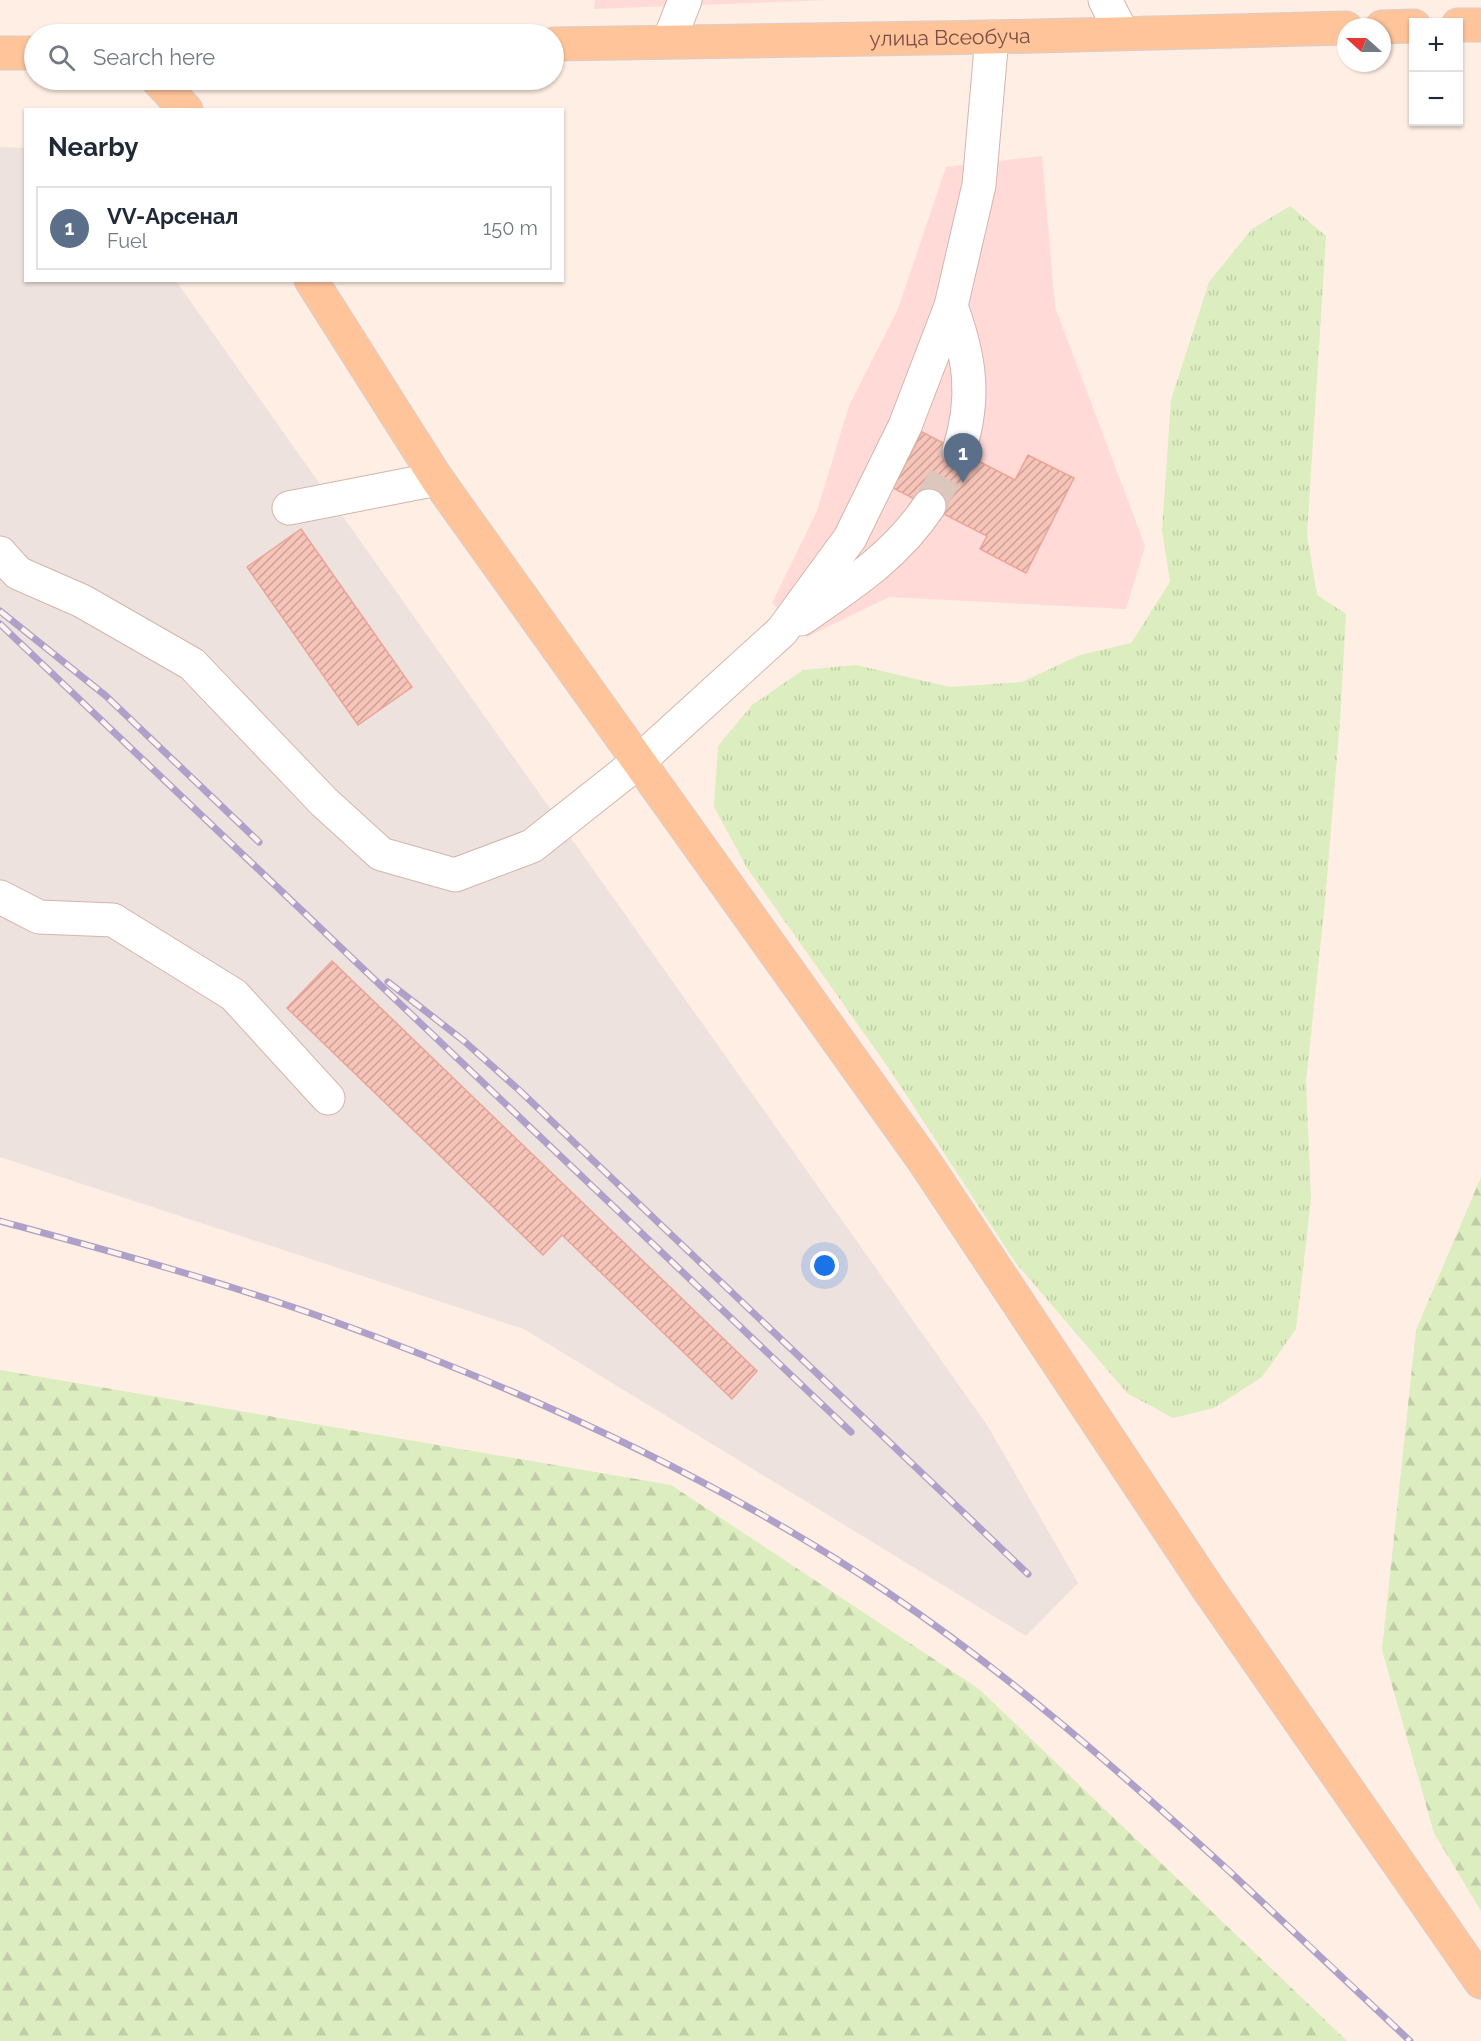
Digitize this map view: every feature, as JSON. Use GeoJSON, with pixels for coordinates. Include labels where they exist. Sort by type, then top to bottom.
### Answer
{"type":"FeatureCollection","features":[{"type":"Feature","properties":{"kind":"main road"},"geometry":{"type":"LineString","coordinates":[[1463,25],[1481,25]]}},
{"type":"Feature","properties":{"kind":"main road"},"geometry":{"type":"LineString","coordinates":[[1391,27],[1409,26]]}},
{"type":"Feature","properties":{"kind":"main road","name":"улица Всеобуча"},"geometry":{"type":"LineString","coordinates":[[564,44],[992,37],[1337,28]]}},
{"type":"Feature","properties":{"kind":"main road"},"geometry":{"type":"LineString","coordinates":[[0,53],[24,53]]}},
{"type":"Feature","properties":{"kind":"main road"},"geometry":{"type":"LineString","coordinates":[[167,90],[184,108]]}},
{"type":"Feature","properties":{"kind":"main road"},"geometry":{"type":"LineString","coordinates":[[312,282],[437,479],[924,1161],[1207,1587],[1481,1982]]}},
{"type":"Feature","properties":{"kind":"lane"},"geometry":{"type":"LineString","coordinates":[[669,41],[685,0]]}},
{"type":"Feature","properties":{"kind":"lane"},"geometry":{"type":"LineString","coordinates":[[1105,0],[1122,33]]}},
{"type":"Feature","properties":{"kind":"lane"},"geometry":{"type":"LineString","coordinates":[[782,631],[850,538],[905,426],[951,306],[979,185],[992,37]]}},
{"type":"Feature","properties":{"kind":"lane"},"geometry":{"type":"LineString","coordinates":[[951,306],[963,340],[970,385],[966,427],[958,451]]}},
{"type":"Feature","properties":{"kind":"lane"},"geometry":{"type":"LineString","coordinates":[[289,508],[437,479]]}},
{"type":"Feature","properties":{"kind":"lane"},"geometry":{"type":"LineString","coordinates":[[0,553],[18,573],[82,601],[192,664],[324,802],[381,854],[455,875],[532,846],[638,762],[782,631],[881,561],[914,529],[929,506]]}},
{"type":"Feature","properties":{"kind":"lane"},"geometry":{"type":"LineString","coordinates":[[0,897],[39,917],[113,920],[234,995],[328,1098]]}},
{"type":"Feature","properties":{"kind":"shaded area"},"geometry":{"type":"Polygon","coordinates":[[[595,0],[830,0],[594,9],[595,0]]]}},
{"type":"Feature","properties":{"kind":"shaded area"},"geometry":{"type":"Polygon","coordinates":[[[0,147],[24,148],[24,282],[177,282],[987,1425],[1078,1583],[1026,1636],[524,1329],[0,1157],[0,147]]]}},
{"type":"Feature","properties":{"kind":"shaded area"},"geometry":{"type":"Polygon","coordinates":[[[1042,156],[1055,307],[1145,546],[1126,609],[889,597],[807,637],[772,603],[817,511],[849,406],[898,309],[946,167],[1042,156]]]}},
{"type":"Feature","properties":{"kind":"green space"},"geometry":{"type":"Polygon","coordinates":[[[1290,206],[1326,236],[1307,535],[1317,595],[1346,614],[1325,901],[1306,1082],[1311,1199],[1296,1329],[1262,1377],[1214,1408],[1173,1418],[1127,1393],[1015,1262],[890,1070],[747,868],[714,807],[718,746],[752,705],[803,670],[856,665],[950,687],[1022,682],[1080,655],[1131,643],[1170,582],[1162,530],[1171,400],[1209,282],[1252,229],[1290,206]]]}},
{"type":"Feature","properties":{"kind":"green space"},"geometry":{"type":"Polygon","coordinates":[[[1481,1177],[1481,1911],[1434,1833],[1382,1650],[1416,1330],[1481,1177]]]}},
{"type":"Feature","properties":{"kind":"green space"},"geometry":{"type":"Polygon","coordinates":[[[0,1370],[671,1485],[979,1689],[1347,2041],[0,2041],[0,1370]]]}},
{"type":"Feature","properties":{"kind":"building"},"geometry":{"type":"Polygon","coordinates":[[[922,432],[1015,480],[1028,455],[1074,478],[1026,573],[980,549],[987,536],[893,488],[922,432]]]}},
{"type":"Feature","properties":{"kind":"building"},"geometry":{"type":"Polygon","coordinates":[[[301,529],[412,687],[358,725],[247,567],[301,529]]]}},
{"type":"Feature","properties":{"kind":"building"},"geometry":{"type":"Polygon","coordinates":[[[332,961],[757,1371],[732,1399],[562,1235],[543,1255],[287,1008],[332,961]]]}},
{"type":"Feature","properties":{"kind":"tunnel"},"geometry":{"type":"LineString","coordinates":[[929,506],[959,451]]}},
{"type":"Feature","properties":{"kind":"railway"},"geometry":{"type":"LineString","coordinates":[[0,611],[106,696],[259,842]]}},
{"type":"Feature","properties":{"kind":"railway"},"geometry":{"type":"LineString","coordinates":[[0,624],[851,1432]]}},
{"type":"Feature","properties":{"kind":"railway"},"geometry":{"type":"LineString","coordinates":[[388,982],[464,1041],[519,1090],[1028,1574]]}},
{"type":"Feature","properties":{"kind":"railway"},"geometry":{"type":"LineString","coordinates":[[0,1221],[246,1292],[400,1346],[615,1438],[754,1510],[887,1592],[1020,1690],[1187,1833],[1410,2041]]}},
{"type":"Feature","properties":{"kind":"place","name":"VV-Арсенал"},"geometry":{"type":"Point","coordinates":[963,483]}}]}
